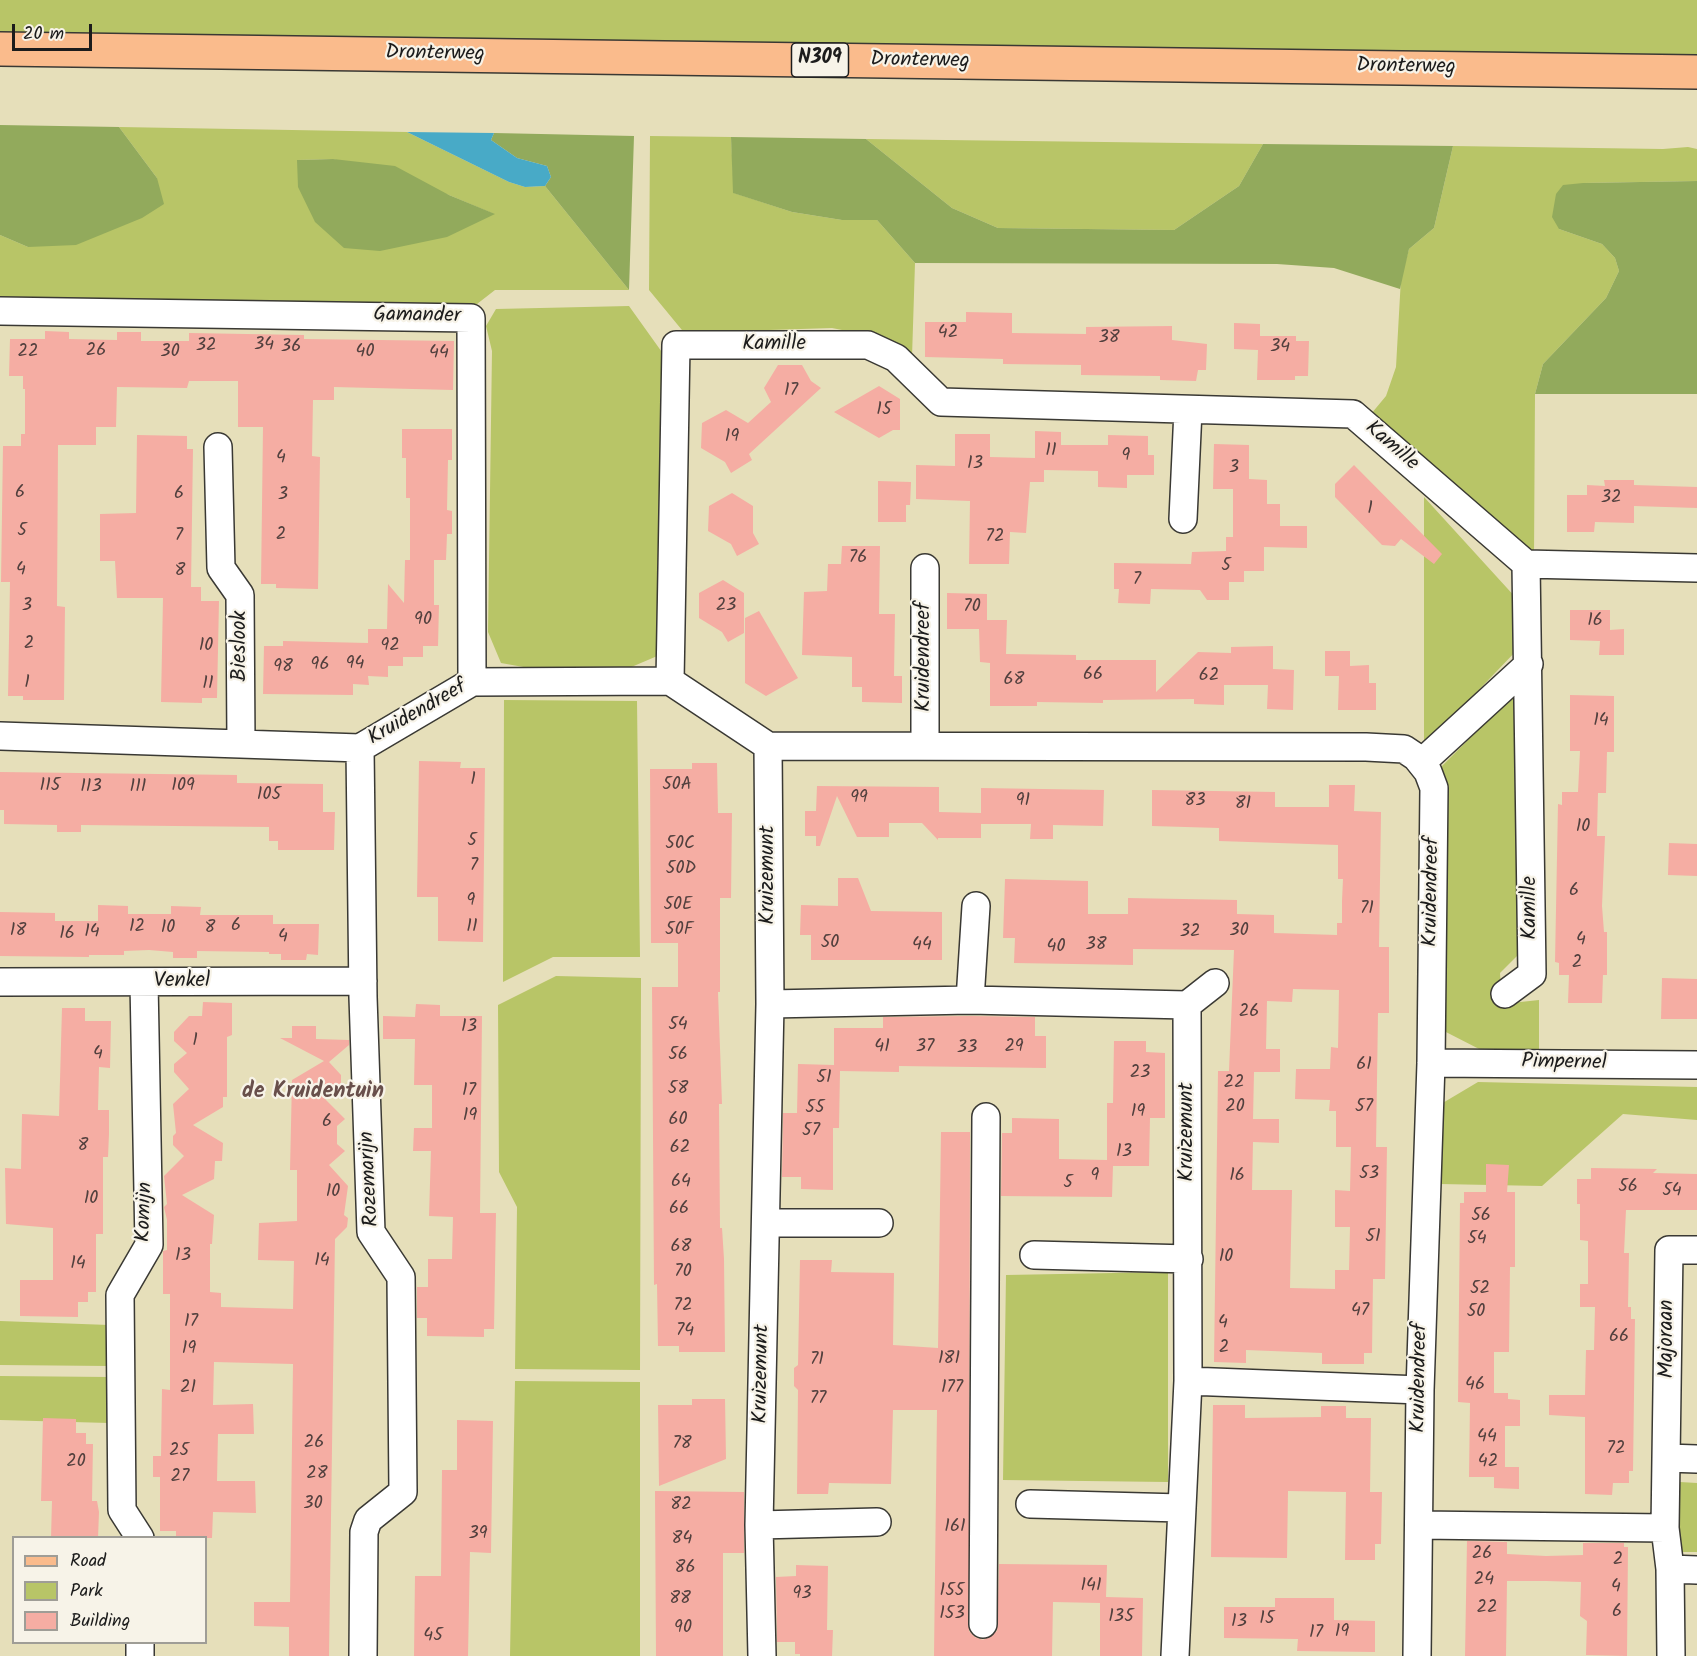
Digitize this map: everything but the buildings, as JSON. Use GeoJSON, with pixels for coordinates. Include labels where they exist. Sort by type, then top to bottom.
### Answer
{"type":"FeatureCollection","features":[{"type":"Feature","properties":{"kind":"main road","name":"Dronterweg"},"geometry":{"type":"LineString","coordinates":[[0,49],[1697,72]]}},
{"type":"Feature","properties":{"kind":"street","name":"Gamander"},"geometry":{"type":"LineString","coordinates":[[0,311],[471,318],[472,682]]}},
{"type":"Feature","properties":{"kind":"street","name":"Kamille"},"geometry":{"type":"LineString","coordinates":[[670,681],[676,345],[868,345],[896,358],[941,402],[1353,414],[1526,564],[1532,974],[1505,994]]}},
{"type":"Feature","properties":{"kind":"street"},"geometry":{"type":"LineString","coordinates":[[1183,519],[1188,410]]}},
{"type":"Feature","properties":{"kind":"street","name":"Bieslook"},"geometry":{"type":"LineString","coordinates":[[218,447],[221,568],[240,595],[241,744]]}},
{"type":"Feature","properties":{"kind":"street"},"geometry":{"type":"LineString","coordinates":[[1526,564],[1697,568]]}},
{"type":"Feature","properties":{"kind":"street","name":"Kruidendreef"},"geometry":{"type":"LineString","coordinates":[[925,568],[925,746]]}},
{"type":"Feature","properties":{"kind":"street"},"geometry":{"type":"LineString","coordinates":[[670,681],[768,746],[1366,747],[1404,749],[1421,763],[1529,664]]}},
{"type":"Feature","properties":{"kind":"street","name":"Kruidendreef"},"geometry":{"type":"LineString","coordinates":[[0,736],[360,748],[472,682],[670,681]]}},
{"type":"Feature","properties":{"kind":"street","name":"Kruizemunt"},"geometry":{"type":"LineString","coordinates":[[762,1656],[759,1526],[770,1004],[768,746]]}},
{"type":"Feature","properties":{"kind":"street","name":"Rozemarijn"},"geometry":{"type":"LineString","coordinates":[[360,748],[363,981],[372,1232],[402,1277],[404,1492],[368,1520],[364,1532],[363,1656]]}},
{"type":"Feature","properties":{"kind":"street","name":"Kruidendreef"},"geometry":{"type":"LineString","coordinates":[[1417,1656],[1420,1390],[1431,1063],[1434,788],[1428,772],[1421,763]]}},
{"type":"Feature","properties":{"kind":"street"},"geometry":{"type":"LineString","coordinates":[[970,1000],[976,906]]}},
{"type":"Feature","properties":{"kind":"street","name":"Venkel"},"geometry":{"type":"LineString","coordinates":[[0,982],[363,981]]}},
{"type":"Feature","properties":{"kind":"street","name":"Komijn"},"geometry":{"type":"LineString","coordinates":[[139,1536],[122,1510],[120,1295],[149,1245],[144,982]]}},
{"type":"Feature","properties":{"kind":"street"},"geometry":{"type":"LineString","coordinates":[[770,1004],[970,1000],[1187,1005],[1215,983]]}},
{"type":"Feature","properties":{"kind":"street","name":"Kruizemunt"},"geometry":{"type":"LineString","coordinates":[[1175,1656],[1188,1381],[1187,1005]]}},
{"type":"Feature","properties":{"kind":"street","name":"Pimpernel"},"geometry":{"type":"LineString","coordinates":[[1431,1063],[1697,1065]]}},
{"type":"Feature","properties":{"kind":"street"},"geometry":{"type":"LineString","coordinates":[[983,1624],[986,1117]]}},
{"type":"Feature","properties":{"kind":"street"},"geometry":{"type":"LineString","coordinates":[[766,1223],[879,1223]]}},
{"type":"Feature","properties":{"kind":"street","name":"Majoraan"},"geometry":{"type":"LineString","coordinates":[[1671,1656],[1670,1569],[1665,1528],[1669,1250],[1697,1250]]}},
{"type":"Feature","properties":{"kind":"street"},"geometry":{"type":"LineString","coordinates":[[1034,1255],[1189,1259]]}},
{"type":"Feature","properties":{"kind":"street"},"geometry":{"type":"LineString","coordinates":[[1188,1381],[1420,1390]]}},
{"type":"Feature","properties":{"kind":"street"},"geometry":{"type":"LineString","coordinates":[[1667,1458],[1697,1459]]}},
{"type":"Feature","properties":{"kind":"street"},"geometry":{"type":"LineString","coordinates":[[1030,1504],[1181,1508]]}},
{"type":"Feature","properties":{"kind":"street"},"geometry":{"type":"LineString","coordinates":[[759,1526],[877,1522]]}},
{"type":"Feature","properties":{"kind":"street"},"geometry":{"type":"LineString","coordinates":[[1420,1526],[1665,1528]]}},
{"type":"Feature","properties":{"kind":"street"},"geometry":{"type":"LineString","coordinates":[[1670,1569],[1697,1570]]}},
{"type":"Feature","properties":{"kind":"green space"},"geometry":{"type":"Polygon","coordinates":[[[0,0],[1697,0],[1697,55],[0,33],[0,0]]]}},
{"type":"Feature","properties":{"kind":"green space"},"geometry":{"type":"Polygon","coordinates":[[[0,125],[119,127],[157,178],[164,204],[142,218],[76,245],[28,247],[0,235],[0,125]]]}},
{"type":"Feature","properties":{"kind":"green space"},"geometry":{"type":"Polygon","coordinates":[[[119,127],[407,132],[509,182],[525,187],[545,186],[629,290],[495,290],[477,304],[462,305],[0,297],[0,235],[28,247],[157,178],[119,127]],[[333,159],[297,160],[494,214],[449,195],[333,159]]]}},
{"type":"Feature","properties":{"kind":"green space"},"geometry":{"type":"Polygon","coordinates":[[[494,133],[634,136],[629,290],[545,186],[551,177],[547,166],[517,158],[491,140],[494,133]]]}},
{"type":"Feature","properties":{"kind":"green space"},"geometry":{"type":"Polygon","coordinates":[[[650,136],[731,137],[734,193],[792,212],[842,220],[877,220],[915,263],[912,357],[882,338],[832,328],[706,332],[691,341],[649,290],[650,136]]]}},
{"type":"Feature","properties":{"kind":"green space"},"geometry":{"type":"Polygon","coordinates":[[[731,137],[866,139],[952,208],[998,228],[1174,230],[1239,186],[1263,144],[1453,146],[1434,228],[1409,249],[1400,289],[1334,268],[1277,264],[915,263],[877,220],[842,220],[792,212],[733,193],[731,137]]]}},
{"type":"Feature","properties":{"kind":"green space"},"geometry":{"type":"Polygon","coordinates":[[[866,139],[1263,144],[1239,186],[1174,230],[998,228],[952,208],[866,139]]]}},
{"type":"Feature","properties":{"kind":"green space"},"geometry":{"type":"Polygon","coordinates":[[[1453,146],[1663,149],[1688,147],[1697,149],[1697,181],[1583,183],[1559,229],[1602,244],[1615,258],[1619,271],[1606,298],[1543,364],[1535,394],[1534,556],[1371,414],[1386,396],[1396,367],[1401,278],[1409,249],[1434,228],[1453,146]]]}},
{"type":"Feature","properties":{"kind":"green space"},"geometry":{"type":"Polygon","coordinates":[[[333,159],[395,166],[449,195],[495,214],[447,237],[380,251],[344,248],[315,222],[298,187],[297,160],[333,159]]]}},
{"type":"Feature","properties":{"kind":"green space"},"geometry":{"type":"Polygon","coordinates":[[[1697,181],[1697,394],[1535,394],[1543,364],[1606,298],[1619,271],[1615,258],[1602,244],[1559,229],[1552,217],[1556,194],[1563,185],[1583,183],[1697,181]]]}},
{"type":"Feature","properties":{"kind":"green space"},"geometry":{"type":"Polygon","coordinates":[[[629,306],[664,355],[662,654],[629,668],[529,668],[501,663],[488,632],[492,351],[486,326],[496,309],[629,306]]]}},
{"type":"Feature","properties":{"kind":"green space"},"geometry":{"type":"Polygon","coordinates":[[[1424,497],[1517,599],[1518,649],[1424,747],[1424,497]]]}},
{"type":"Feature","properties":{"kind":"green space"},"geometry":{"type":"Polygon","coordinates":[[[1518,690],[1521,952],[1500,973],[1502,1004],[1539,1000],[1539,1052],[1485,1052],[1442,1030],[1441,767],[1518,690]]]}},
{"type":"Feature","properties":{"kind":"green space"},"geometry":{"type":"Polygon","coordinates":[[[504,700],[637,701],[640,957],[553,957],[503,982],[504,700]]]}},
{"type":"Feature","properties":{"kind":"green space"},"geometry":{"type":"Polygon","coordinates":[[[556,976],[641,978],[640,1370],[515,1369],[517,1207],[499,1172],[498,1005],[556,976]]]}},
{"type":"Feature","properties":{"kind":"green space"},"geometry":{"type":"Polygon","coordinates":[[[1478,1082],[1697,1087],[1697,1120],[1623,1114],[1542,1186],[1440,1184],[1441,1104],[1478,1082]]]}},
{"type":"Feature","properties":{"kind":"green space"},"geometry":{"type":"Polygon","coordinates":[[[1168,1272],[1168,1482],[1003,1480],[1006,1275],[1168,1272]]]}},
{"type":"Feature","properties":{"kind":"green space"},"geometry":{"type":"Polygon","coordinates":[[[0,1321],[109,1325],[109,1366],[0,1365],[0,1321]]]}},
{"type":"Feature","properties":{"kind":"green space"},"geometry":{"type":"Polygon","coordinates":[[[0,1376],[109,1377],[109,1423],[0,1420],[0,1376]]]}},
{"type":"Feature","properties":{"kind":"green space"},"geometry":{"type":"Polygon","coordinates":[[[515,1381],[640,1382],[640,1656],[510,1656],[515,1381]]]}},
{"type":"Feature","properties":{"kind":"green space"},"geometry":{"type":"Polygon","coordinates":[[[1680,1482],[1697,1483],[1697,1552],[1680,1552],[1680,1482]]]}},
{"type":"Feature","properties":{"kind":"water"},"geometry":{"type":"Polygon","coordinates":[[[407,132],[494,133],[491,140],[517,158],[547,166],[551,177],[545,186],[525,187],[509,182],[407,132]]]}},
{"type":"Feature","properties":{"kind":"district","name":"de Kruidentuin"},"geometry":{"type":"Point","coordinates":[313,1093]}}]}
